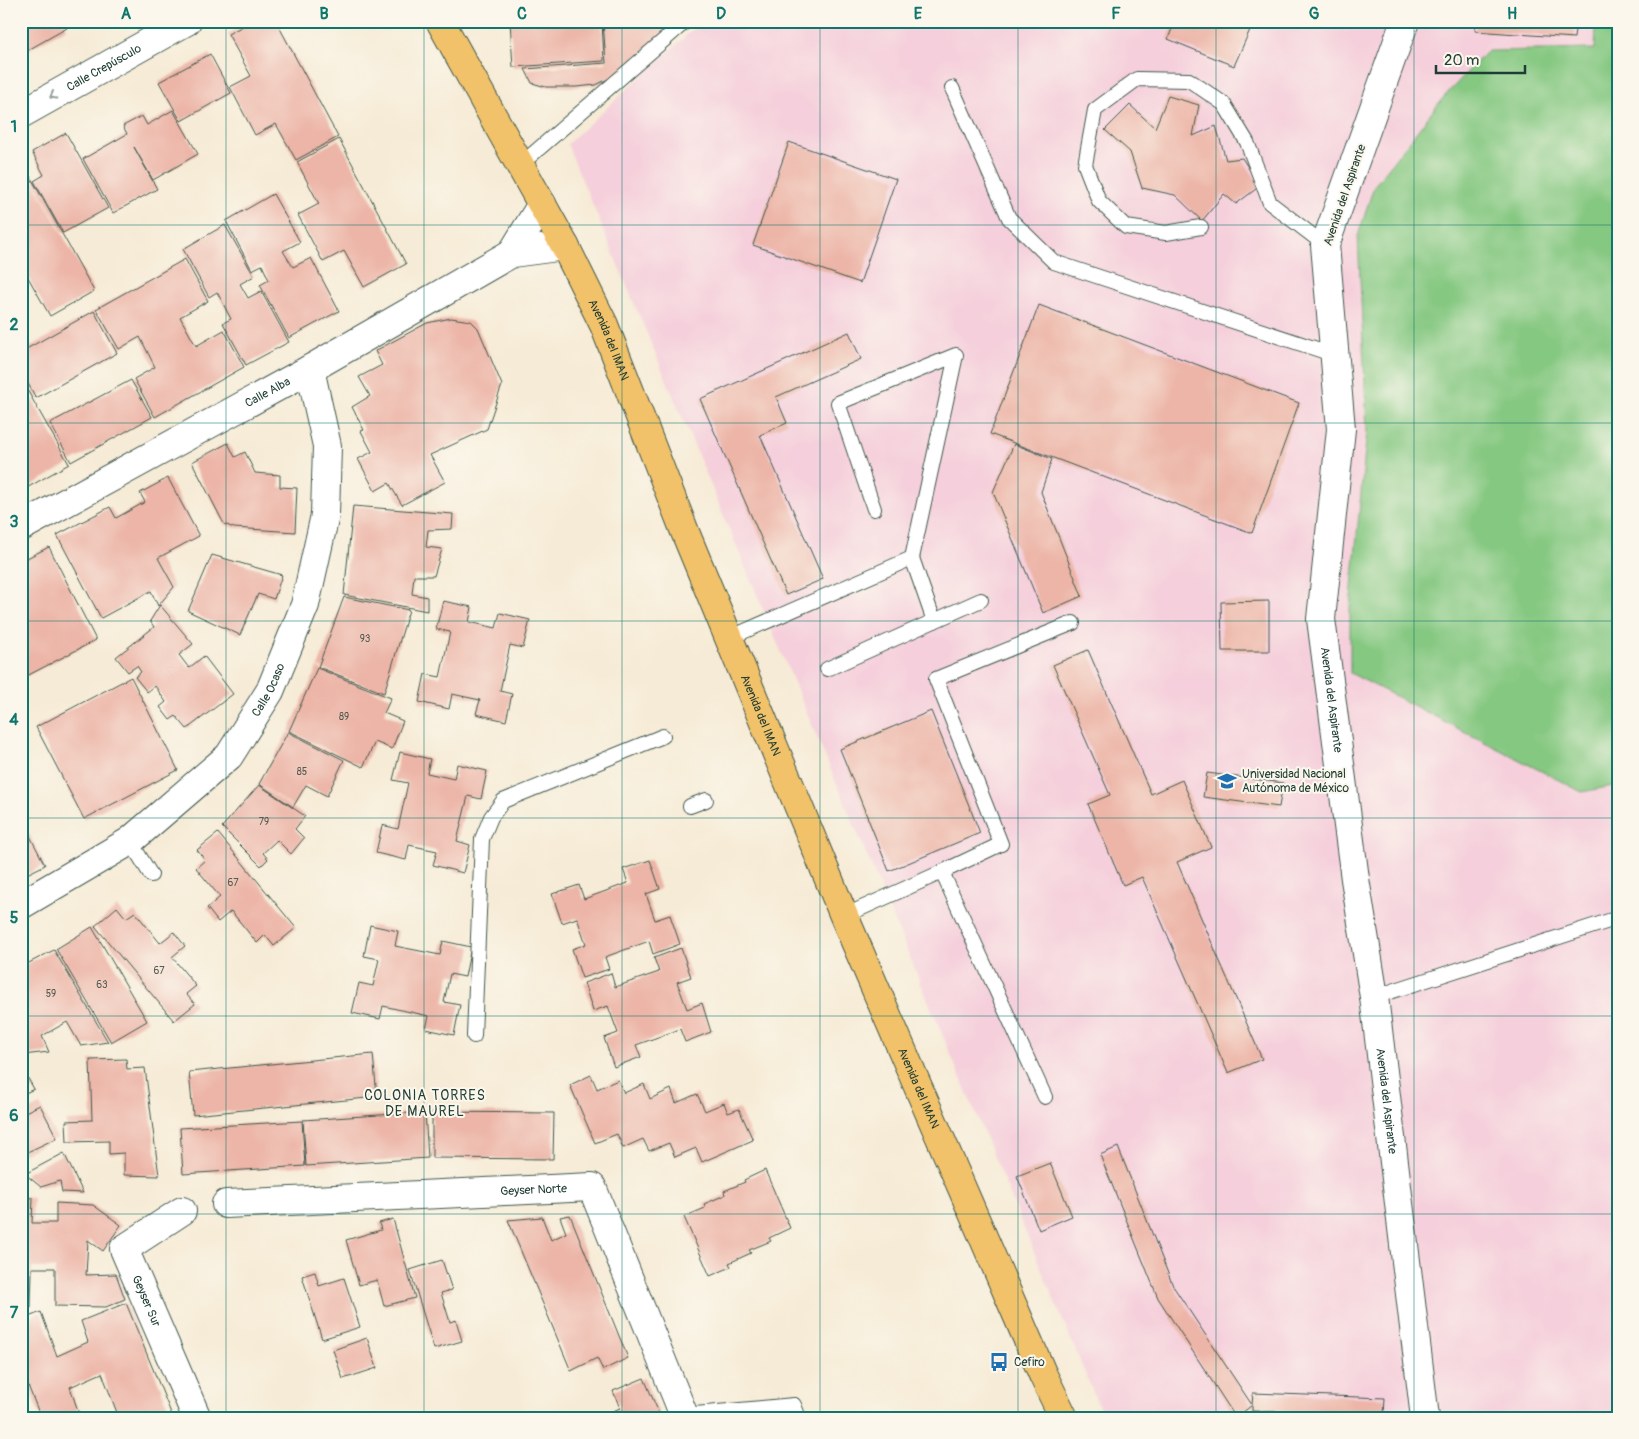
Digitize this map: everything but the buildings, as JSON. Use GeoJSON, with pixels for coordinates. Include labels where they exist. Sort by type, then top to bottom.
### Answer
{"type":"FeatureCollection","features":[{"type":"Feature","properties":{"kind":"main road","name":"Avenida del IMAN"},"geometry":{"type":"LineString","coordinates":[[440,21],[565,246],[604,325],[685,532],[844,916],[1043,1375],[1064,1418]]}},
{"type":"Feature","properties":{"kind":"main road"},"geometry":{"type":"LineString","coordinates":[[1043,1375],[1046,1418]]}},
{"type":"Feature","properties":{"kind":"street","name":"Calle Crepúsculo"},"geometry":{"type":"LineString","coordinates":[[21,114],[187,21]]}},
{"type":"Feature","properties":{"kind":"street","name":"Avenida del Aspirante"},"geometry":{"type":"LineString","coordinates":[[1405,21],[1325,245],[1341,430],[1320,619],[1354,869],[1374,996],[1424,1418]]}},
{"type":"Feature","properties":{"kind":"street","name":"Calle Alba"},"geometry":{"type":"LineString","coordinates":[[512,253],[542,204]]}},
{"type":"Feature","properties":{"kind":"street","name":"Calle Alba"},"geometry":{"type":"LineString","coordinates":[[21,526],[310,369],[512,253],[565,246]]}},
{"type":"Feature","properties":{"kind":"street","name":"Calle Ocaso"},"geometry":{"type":"LineString","coordinates":[[21,905],[130,841],[229,756],[270,691],[305,605],[325,515],[327,446],[310,369]]}},
{"type":"Feature","properties":{"kind":"street","name":"Geyser Norte"},"geometry":{"type":"LineString","coordinates":[[226,1204],[592,1187],[684,1416]]}},
{"type":"Feature","properties":{"kind":"street","name":"Geyser Sur"},"geometry":{"type":"LineString","coordinates":[[182,1211],[124,1249],[197,1418]]}},
{"type":"Feature","properties":{"kind":"lane"},"geometry":{"type":"LineString","coordinates":[[520,165],[686,21]]}},
{"type":"Feature","properties":{"kind":"lane"},"geometry":{"type":"LineString","coordinates":[[1201,227],[1166,233],[1126,227],[1099,202],[1085,165],[1095,110],[1137,79],[1189,80],[1224,104],[1247,142],[1270,203],[1325,245]]}},
{"type":"Feature","properties":{"kind":"lane"},"geometry":{"type":"LineString","coordinates":[[952,88],[1009,218],[1054,262],[1335,355]]}},
{"type":"Feature","properties":{"kind":"lane"},"geometry":{"type":"LineString","coordinates":[[874,509],[838,404],[956,355],[912,558],[934,621]]}},
{"type":"Feature","properties":{"kind":"lane"},"geometry":{"type":"LineString","coordinates":[[729,638],[912,558]]}},
{"type":"Feature","properties":{"kind":"lane"},"geometry":{"type":"LineString","coordinates":[[827,669],[981,600]]}},
{"type":"Feature","properties":{"kind":"lane"},"geometry":{"type":"LineString","coordinates":[[844,916],[1001,844],[936,679],[1073,623]]}},
{"type":"Feature","properties":{"kind":"lane"},"geometry":{"type":"LineString","coordinates":[[474,1036],[482,840],[491,817],[503,801],[663,736]]}},
{"type":"Feature","properties":{"kind":"lane"},"geometry":{"type":"LineString","coordinates":[[690,806],[706,800]]}},
{"type":"Feature","properties":{"kind":"lane"},"geometry":{"type":"LineString","coordinates":[[130,841],[152,875]]}},
{"type":"Feature","properties":{"kind":"lane"},"geometry":{"type":"LineString","coordinates":[[942,872],[1045,1097]]}},
{"type":"Feature","properties":{"kind":"lane"},"geometry":{"type":"LineString","coordinates":[[1374,996],[1618,918]]}},
{"type":"Feature","properties":{"kind":"lane"},"geometry":{"type":"LineString","coordinates":[[684,1416],[794,1405],[799,1418]]}},
{"type":"Feature","properties":{"kind":"shaded area","name":"Universidad Nacional Autónoma de México"},"geometry":{"type":"Polygon","coordinates":[[[702,21],[1618,21],[1618,1418],[1104,1418],[567,144],[702,21]]]}},
{"type":"Feature","properties":{"kind":"green space"},"geometry":{"type":"Polygon","coordinates":[[[1596,21],[1618,21],[1618,785],[1582,792],[1350,673],[1350,608],[1367,430],[1358,236],[1374,186],[1443,98],[1487,51],[1595,49],[1596,21]]]}},
{"type":"Feature","properties":{"kind":"place","name":"Universidad Nacional Autónoma de México"},"geometry":{"type":"Point","coordinates":[1227,781]}},
{"type":"Feature","properties":{"kind":"place","name":"Cefiro"},"geometry":{"type":"Point","coordinates":[999,1362]}},
{"type":"Feature","properties":{"kind":"district","name":"COLONIA TORRES DE MAUREL"},"geometry":{"type":"Point","coordinates":[425,1104]}}]}
